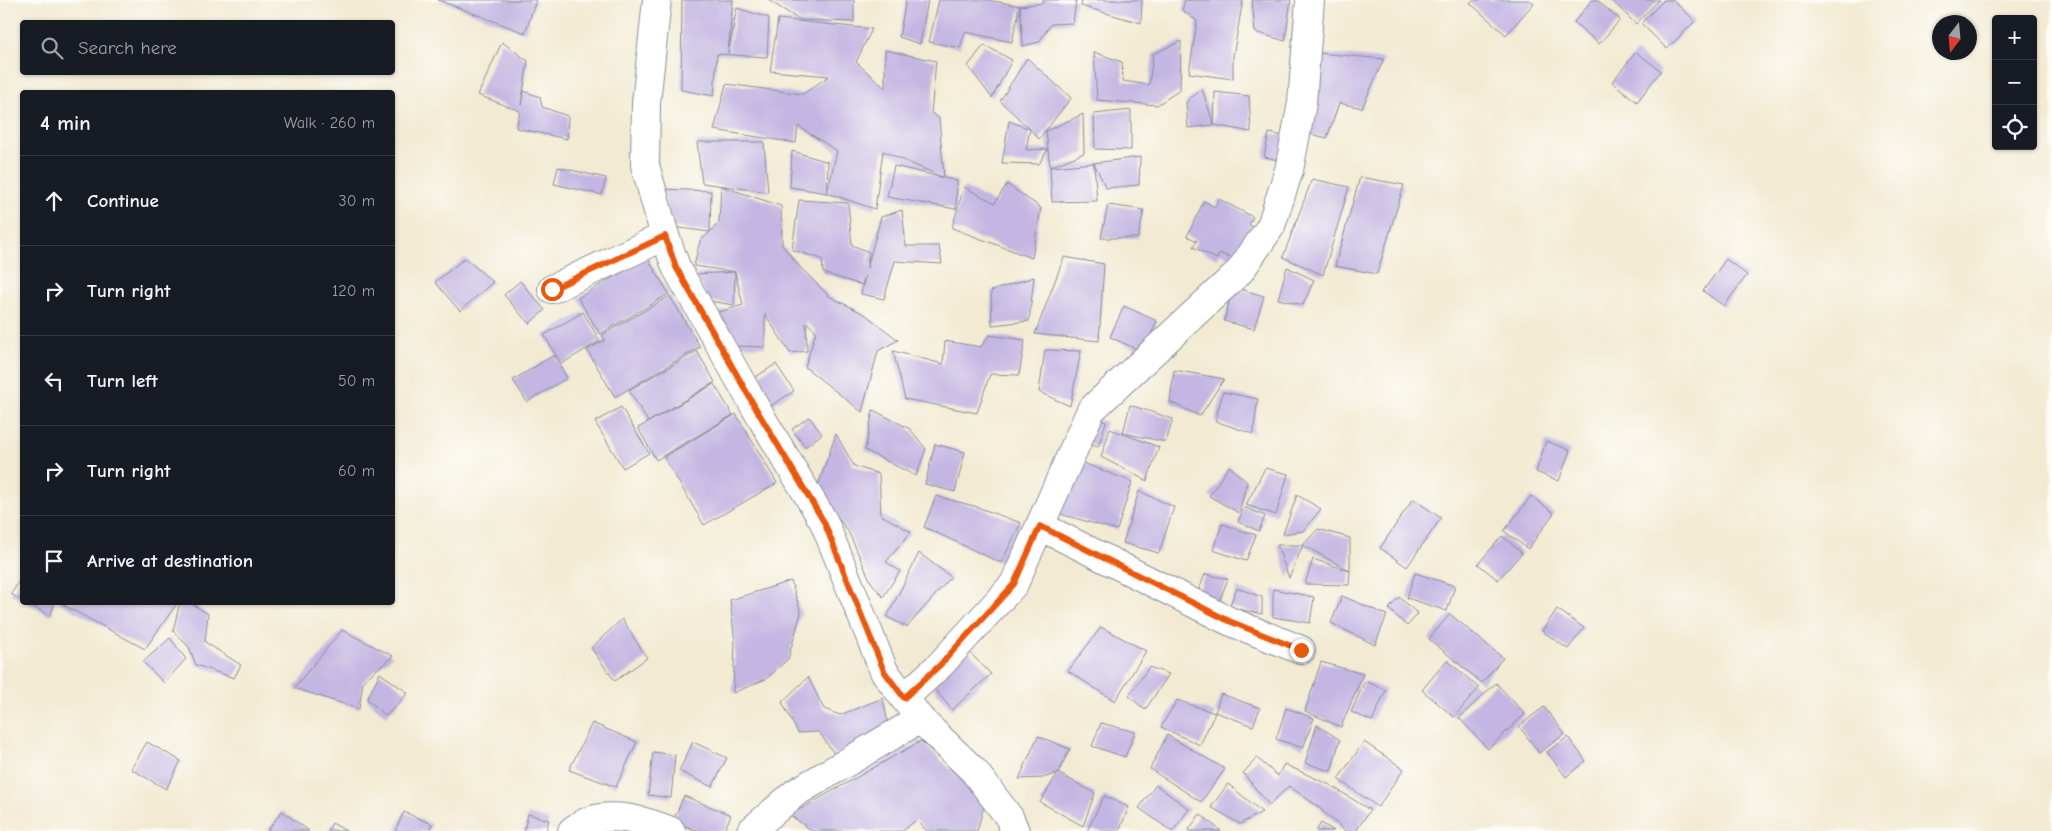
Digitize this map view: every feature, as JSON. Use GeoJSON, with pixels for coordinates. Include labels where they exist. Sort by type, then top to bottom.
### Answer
{"type":"FeatureCollection","features":[{"type":"Feature","properties":{"kind":"street"},"geometry":{"type":"LineString","coordinates":[[657,0],[646,103],[645,165],[665,236],[681,276],[755,407],[824,522],[884,671],[912,709],[974,771],[1009,817],[1015,831]]}},
{"type":"Feature","properties":{"kind":"street"},"geometry":{"type":"LineString","coordinates":[[751,831],[795,793],[912,709],[940,665],[1014,584],[1091,410],[1240,272],[1271,226],[1289,170],[1302,103],[1310,0]]}},
{"type":"Feature","properties":{"kind":"street"},"geometry":{"type":"LineString","coordinates":[[552,289],[665,236]]}},
{"type":"Feature","properties":{"kind":"street"},"geometry":{"type":"LineString","coordinates":[[1040,526],[1229,621],[1301,650]]}},
{"type":"Feature","properties":{"kind":"street"},"geometry":{"type":"LineString","coordinates":[[572,831],[596,818],[623,817],[671,831]]}},
{"type":"Feature","properties":{"kind":"building"},"geometry":{"type":"Polygon","coordinates":[[[438,0],[536,0],[525,33],[438,0]]]}},
{"type":"Feature","properties":{"kind":"building"},"geometry":{"type":"Polygon","coordinates":[[[682,0],[733,0],[728,53],[737,8],[769,18],[767,57],[717,54],[714,96],[681,90],[682,0]]]}},
{"type":"Feature","properties":{"kind":"building"},"geometry":{"type":"Polygon","coordinates":[[[768,0],[854,0],[854,22],[800,20],[768,0]]]}},
{"type":"Feature","properties":{"kind":"building"},"geometry":{"type":"Polygon","coordinates":[[[906,0],[928,0],[920,44],[899,37],[906,0]]]}},
{"type":"Feature","properties":{"kind":"building"},"geometry":{"type":"Polygon","coordinates":[[[939,0],[988,0],[1020,6],[1012,42],[965,32],[960,48],[929,42],[939,0]]]}},
{"type":"Feature","properties":{"kind":"building"},"geometry":{"type":"Polygon","coordinates":[[[1043,0],[1076,0],[1073,23],[1051,24],[1039,42],[1023,46],[1020,6],[1043,3],[1043,0]]]}},
{"type":"Feature","properties":{"kind":"building"},"geometry":{"type":"Polygon","coordinates":[[[1082,0],[1142,0],[1141,23],[1081,6],[1082,0]]]}},
{"type":"Feature","properties":{"kind":"building"},"geometry":{"type":"Polygon","coordinates":[[[1185,0],[1243,0],[1233,56],[1233,79],[1189,73],[1197,21],[1182,10],[1185,0]]]}},
{"type":"Feature","properties":{"kind":"building"},"geometry":{"type":"Polygon","coordinates":[[[1252,0],[1291,0],[1285,41],[1255,32],[1252,0]]]}},
{"type":"Feature","properties":{"kind":"building"},"geometry":{"type":"Polygon","coordinates":[[[1473,0],[1530,0],[1534,3],[1506,35],[1470,3],[1473,0]]]}},
{"type":"Feature","properties":{"kind":"building"},"geometry":{"type":"Polygon","coordinates":[[[1592,0],[1597,0],[1620,20],[1599,44],[1574,22],[1592,0]]]}},
{"type":"Feature","properties":{"kind":"building"},"geometry":{"type":"Polygon","coordinates":[[[1611,0],[1659,0],[1636,24],[1611,0]]]}},
{"type":"Feature","properties":{"kind":"building"},"geometry":{"type":"Polygon","coordinates":[[[1664,0],[1673,0],[1695,21],[1667,49],[1641,23],[1664,0]]]}},
{"type":"Feature","properties":{"kind":"building"},"geometry":{"type":"Polygon","coordinates":[[[778,19],[872,29],[856,62],[885,88],[885,50],[936,61],[931,113],[939,118],[944,178],[883,151],[875,209],[827,193],[837,151],[798,126],[796,143],[714,130],[726,84],[803,94],[829,76],[770,71],[778,19]]]}},
{"type":"Feature","properties":{"kind":"building"},"geometry":{"type":"Polygon","coordinates":[[[1181,41],[1180,90],[1157,105],[1097,100],[1094,52],[1122,62],[1123,81],[1149,85],[1153,54],[1181,41]]]}},
{"type":"Feature","properties":{"kind":"building"},"geometry":{"type":"Polygon","coordinates":[[[502,42],[528,61],[521,105],[524,91],[540,97],[542,107],[568,116],[567,139],[516,128],[520,111],[478,95],[502,42]]]}},
{"type":"Feature","properties":{"kind":"building"},"geometry":{"type":"Polygon","coordinates":[[[984,45],[1012,60],[992,98],[968,66],[984,45]]]}},
{"type":"Feature","properties":{"kind":"building"},"geometry":{"type":"Polygon","coordinates":[[[1636,52],[1661,71],[1637,102],[1612,82],[1636,52]]]}},
{"type":"Feature","properties":{"kind":"building"},"geometry":{"type":"Polygon","coordinates":[[[1318,53],[1384,59],[1362,108],[1339,103],[1327,138],[1306,133],[1318,53]]]}},
{"type":"Feature","properties":{"kind":"building"},"geometry":{"type":"Polygon","coordinates":[[[1027,58],[1071,98],[1039,139],[1000,101],[1027,58]]]}},
{"type":"Feature","properties":{"kind":"building"},"geometry":{"type":"Polygon","coordinates":[[[1202,89],[1214,125],[1188,128],[1186,102],[1202,89]]]}},
{"type":"Feature","properties":{"kind":"building"},"geometry":{"type":"Polygon","coordinates":[[[1215,92],[1249,96],[1251,132],[1214,125],[1215,92]]]}},
{"type":"Feature","properties":{"kind":"building"},"geometry":{"type":"Polygon","coordinates":[[[1131,110],[1131,150],[1095,149],[1094,114],[1131,110]]]}},
{"type":"Feature","properties":{"kind":"building"},"geometry":{"type":"Polygon","coordinates":[[[1083,114],[1084,153],[1050,167],[1046,131],[1083,114]]]}},
{"type":"Feature","properties":{"kind":"building"},"geometry":{"type":"Polygon","coordinates":[[[1009,121],[1030,129],[1026,150],[1048,149],[1039,164],[1002,163],[1009,121]]]}},
{"type":"Feature","properties":{"kind":"building"},"geometry":{"type":"Polygon","coordinates":[[[1269,133],[1293,138],[1289,162],[1264,157],[1269,133]]]}},
{"type":"Feature","properties":{"kind":"building"},"geometry":{"type":"Polygon","coordinates":[[[697,142],[764,142],[768,192],[702,183],[697,142]]]}},
{"type":"Feature","properties":{"kind":"building"},"geometry":{"type":"Polygon","coordinates":[[[792,151],[828,162],[827,193],[790,187],[792,151]]]}},
{"type":"Feature","properties":{"kind":"building"},"geometry":{"type":"Polygon","coordinates":[[[1140,157],[1139,185],[1106,188],[1094,163],[1140,157]]]}},
{"type":"Feature","properties":{"kind":"building"},"geometry":{"type":"Polygon","coordinates":[[[1094,163],[1097,201],[1052,202],[1050,167],[1094,163]]]}},
{"type":"Feature","properties":{"kind":"building"},"geometry":{"type":"Polygon","coordinates":[[[894,166],[957,181],[956,209],[887,197],[894,166]]]}},
{"type":"Feature","properties":{"kind":"building"},"geometry":{"type":"Polygon","coordinates":[[[558,167],[606,178],[602,195],[554,184],[558,167]]]}},
{"type":"Feature","properties":{"kind":"building"},"geometry":{"type":"Polygon","coordinates":[[[1360,177],[1404,185],[1377,274],[1335,266],[1360,177]]]}},
{"type":"Feature","properties":{"kind":"building"},"geometry":{"type":"Polygon","coordinates":[[[1312,179],[1349,187],[1323,275],[1283,257],[1312,179]]]}},
{"type":"Feature","properties":{"kind":"building"},"geometry":{"type":"Polygon","coordinates":[[[1007,184],[1041,208],[1032,258],[952,228],[964,187],[995,203],[1007,184]]]}},
{"type":"Feature","properties":{"kind":"building"},"geometry":{"type":"Polygon","coordinates":[[[721,186],[781,206],[782,245],[799,266],[829,296],[866,315],[898,340],[878,351],[862,412],[805,367],[816,331],[806,322],[807,351],[790,353],[765,314],[765,347],[732,346],[712,314],[743,305],[735,272],[694,266],[700,241],[719,223],[721,186]]]}},
{"type":"Feature","properties":{"kind":"building"},"geometry":{"type":"Polygon","coordinates":[[[662,189],[711,191],[710,232],[672,227],[662,189]]]}},
{"type":"Feature","properties":{"kind":"building"},"geometry":{"type":"Polygon","coordinates":[[[1219,199],[1253,217],[1249,225],[1260,230],[1243,265],[1220,253],[1217,259],[1193,247],[1197,241],[1187,236],[1204,201],[1215,207],[1219,199]]]}},
{"type":"Feature","properties":{"kind":"building"},"geometry":{"type":"Polygon","coordinates":[[[799,200],[848,203],[852,245],[869,252],[867,268],[881,217],[902,210],[906,246],[939,246],[942,264],[895,261],[884,299],[861,294],[865,276],[862,285],[823,273],[822,259],[792,250],[799,200]]]}},
{"type":"Feature","properties":{"kind":"building"},"geometry":{"type":"Polygon","coordinates":[[[1108,205],[1144,210],[1138,238],[1101,238],[1108,205]]]}},
{"type":"Feature","properties":{"kind":"building"},"geometry":{"type":"Polygon","coordinates":[[[647,257],[669,294],[600,334],[578,298],[647,257]]]}},
{"type":"Feature","properties":{"kind":"building"},"geometry":{"type":"Polygon","coordinates":[[[1064,257],[1104,264],[1099,341],[1035,334],[1064,257]]]}},
{"type":"Feature","properties":{"kind":"building"},"geometry":{"type":"Polygon","coordinates":[[[465,258],[493,282],[460,311],[435,282],[465,258]]]}},
{"type":"Feature","properties":{"kind":"building"},"geometry":{"type":"Polygon","coordinates":[[[1726,259],[1747,275],[1724,306],[1703,291],[1726,259]]]}},
{"type":"Feature","properties":{"kind":"building"},"geometry":{"type":"Polygon","coordinates":[[[1287,267],[1314,280],[1303,305],[1278,299],[1287,267]]]}},
{"type":"Feature","properties":{"kind":"building"},"geometry":{"type":"Polygon","coordinates":[[[735,272],[734,305],[709,301],[695,274],[735,272]]]}},
{"type":"Feature","properties":{"kind":"building"},"geometry":{"type":"Polygon","coordinates":[[[1034,277],[1029,321],[992,325],[991,291],[1034,277]]]}},
{"type":"Feature","properties":{"kind":"building"},"geometry":{"type":"Polygon","coordinates":[[[520,281],[545,310],[529,324],[504,295],[520,281]]]}},
{"type":"Feature","properties":{"kind":"building"},"geometry":{"type":"Polygon","coordinates":[[[1233,287],[1264,296],[1254,329],[1224,321],[1233,287]]]}},
{"type":"Feature","properties":{"kind":"building"},"geometry":{"type":"Polygon","coordinates":[[[670,296],[700,347],[615,397],[587,350],[605,340],[602,335],[670,296]]]}},
{"type":"Feature","properties":{"kind":"building"},"geometry":{"type":"Polygon","coordinates":[[[1124,306],[1157,321],[1143,352],[1110,337],[1124,306]]]}},
{"type":"Feature","properties":{"kind":"building"},"geometry":{"type":"Polygon","coordinates":[[[583,312],[600,341],[561,364],[544,335],[583,312]]]}},
{"type":"Feature","properties":{"kind":"building"},"geometry":{"type":"Polygon","coordinates":[[[989,335],[1025,340],[1019,375],[990,374],[977,413],[905,399],[893,351],[943,364],[945,341],[981,347],[989,335]]]}},
{"type":"Feature","properties":{"kind":"building"},"geometry":{"type":"Polygon","coordinates":[[[1045,350],[1081,351],[1070,406],[1039,392],[1045,350]]]}},
{"type":"Feature","properties":{"kind":"building"},"geometry":{"type":"Polygon","coordinates":[[[697,351],[715,382],[648,422],[629,390],[697,351]]]}},
{"type":"Feature","properties":{"kind":"building"},"geometry":{"type":"Polygon","coordinates":[[[554,355],[567,378],[527,402],[513,380],[554,355]]]}},
{"type":"Feature","properties":{"kind":"building"},"geometry":{"type":"Polygon","coordinates":[[[776,364],[794,391],[769,407],[751,380],[776,364]]]}},
{"type":"Feature","properties":{"kind":"building"},"geometry":{"type":"Polygon","coordinates":[[[1174,370],[1224,379],[1200,416],[1170,402],[1174,370]]]}},
{"type":"Feature","properties":{"kind":"building"},"geometry":{"type":"Polygon","coordinates":[[[714,384],[733,415],[656,460],[638,428],[714,384]]]}},
{"type":"Feature","properties":{"kind":"building"},"geometry":{"type":"Polygon","coordinates":[[[1223,392],[1258,399],[1253,434],[1215,421],[1223,392]]]}},
{"type":"Feature","properties":{"kind":"building"},"geometry":{"type":"Polygon","coordinates":[[[1130,405],[1173,419],[1166,442],[1123,433],[1130,405]]]}},
{"type":"Feature","properties":{"kind":"building"},"geometry":{"type":"Polygon","coordinates":[[[621,407],[649,453],[623,468],[595,422],[621,407]]]}},
{"type":"Feature","properties":{"kind":"building"},"geometry":{"type":"Polygon","coordinates":[[[873,410],[910,429],[926,449],[916,476],[865,450],[873,410]]]}},
{"type":"Feature","properties":{"kind":"building"},"geometry":{"type":"Polygon","coordinates":[[[736,414],[777,483],[704,525],[664,457],[736,414]]]}},
{"type":"Feature","properties":{"kind":"building"},"geometry":{"type":"Polygon","coordinates":[[[809,417],[822,434],[805,447],[792,429],[809,417]]]}},
{"type":"Feature","properties":{"kind":"building"},"geometry":{"type":"Polygon","coordinates":[[[1091,417],[1106,422],[1098,447],[1082,442],[1091,417]]]}},
{"type":"Feature","properties":{"kind":"building"},"geometry":{"type":"Polygon","coordinates":[[[1110,429],[1159,447],[1147,481],[1101,457],[1110,429]]]}},
{"type":"Feature","properties":{"kind":"building"},"geometry":{"type":"Polygon","coordinates":[[[836,434],[854,466],[879,474],[881,515],[911,532],[886,562],[900,571],[883,597],[871,582],[849,533],[817,488],[836,434]]]}},
{"type":"Feature","properties":{"kind":"building"},"geometry":{"type":"Polygon","coordinates":[[[1546,441],[1570,450],[1559,481],[1536,472],[1546,441]]]}},
{"type":"Feature","properties":{"kind":"building"},"geometry":{"type":"Polygon","coordinates":[[[935,444],[965,452],[955,492],[925,484],[935,444]]]}},
{"type":"Feature","properties":{"kind":"building"},"geometry":{"type":"Polygon","coordinates":[[[1081,462],[1132,482],[1117,530],[1060,514],[1081,462]]]}},
{"type":"Feature","properties":{"kind":"building"},"geometry":{"type":"Polygon","coordinates":[[[1229,466],[1247,482],[1239,513],[1209,496],[1229,466]]]}},
{"type":"Feature","properties":{"kind":"building"},"geometry":{"type":"Polygon","coordinates":[[[1265,468],[1288,474],[1276,515],[1246,505],[1265,468]]]}},
{"type":"Feature","properties":{"kind":"building"},"geometry":{"type":"Polygon","coordinates":[[[1139,491],[1174,507],[1159,553],[1123,543],[1139,491]]]}},
{"type":"Feature","properties":{"kind":"building"},"geometry":{"type":"Polygon","coordinates":[[[1297,495],[1321,509],[1303,531],[1283,534],[1297,495]]]}},
{"type":"Feature","properties":{"kind":"building"},"geometry":{"type":"Polygon","coordinates":[[[936,496],[974,506],[1021,523],[1001,563],[924,527],[936,496]]]}},
{"type":"Feature","properties":{"kind":"building"},"geometry":{"type":"Polygon","coordinates":[[[1531,496],[1554,513],[1528,549],[1504,531],[1531,496]]]}},
{"type":"Feature","properties":{"kind":"building"},"geometry":{"type":"Polygon","coordinates":[[[1413,499],[1441,518],[1407,567],[1380,548],[1413,499]]]}},
{"type":"Feature","properties":{"kind":"building"},"geometry":{"type":"Polygon","coordinates":[[[1244,507],[1265,516],[1259,531],[1238,522],[1244,507]]]}},
{"type":"Feature","properties":{"kind":"building"},"geometry":{"type":"Polygon","coordinates":[[[1222,524],[1256,535],[1246,561],[1213,550],[1222,524]]]}},
{"type":"Feature","properties":{"kind":"building"},"geometry":{"type":"Polygon","coordinates":[[[1318,529],[1350,538],[1350,571],[1303,545],[1318,529]]]}},
{"type":"Feature","properties":{"kind":"building"},"geometry":{"type":"Polygon","coordinates":[[[1502,536],[1522,553],[1498,580],[1478,564],[1502,536]]]}},
{"type":"Feature","properties":{"kind":"building"},"geometry":{"type":"Polygon","coordinates":[[[1277,545],[1303,545],[1289,578],[1277,545]]]}},
{"type":"Feature","properties":{"kind":"building"},"geometry":{"type":"Polygon","coordinates":[[[919,553],[951,577],[907,627],[887,617],[919,553]]]}},
{"type":"Feature","properties":{"kind":"building"},"geometry":{"type":"Polygon","coordinates":[[[1313,559],[1350,571],[1349,585],[1305,584],[1313,559]]]}},
{"type":"Feature","properties":{"kind":"building"},"geometry":{"type":"Polygon","coordinates":[[[1415,573],[1455,586],[1447,611],[1407,598],[1415,573]]]}},
{"type":"Feature","properties":{"kind":"building"},"geometry":{"type":"Polygon","coordinates":[[[1205,574],[1228,579],[1218,604],[1197,595],[1205,574]]]}},
{"type":"Feature","properties":{"kind":"building"},"geometry":{"type":"Polygon","coordinates":[[[20,580],[20,600],[11,594],[20,580]]]}},
{"type":"Feature","properties":{"kind":"building"},"geometry":{"type":"Polygon","coordinates":[[[791,581],[801,613],[788,659],[766,679],[733,693],[735,642],[730,600],[791,581]]]}},
{"type":"Feature","properties":{"kind":"building"},"geometry":{"type":"Polygon","coordinates":[[[1237,588],[1262,597],[1262,614],[1229,607],[1237,588]]]}},
{"type":"Feature","properties":{"kind":"building"},"geometry":{"type":"Polygon","coordinates":[[[1273,589],[1314,597],[1310,623],[1273,617],[1273,589]]]}},
{"type":"Feature","properties":{"kind":"building"},"geometry":{"type":"Polygon","coordinates":[[[1342,596],[1387,615],[1375,645],[1331,623],[1342,596]]]}},
{"type":"Feature","properties":{"kind":"building"},"geometry":{"type":"Polygon","coordinates":[[[1399,597],[1418,614],[1407,626],[1389,609],[1399,597]]]}},
{"type":"Feature","properties":{"kind":"building"},"geometry":{"type":"Polygon","coordinates":[[[30,605],[54,605],[50,616],[30,605]]]}},
{"type":"Feature","properties":{"kind":"building"},"geometry":{"type":"Polygon","coordinates":[[[64,605],[176,605],[145,649],[64,605]]]}},
{"type":"Feature","properties":{"kind":"building"},"geometry":{"type":"Polygon","coordinates":[[[179,605],[194,605],[208,614],[205,642],[241,665],[234,678],[196,665],[189,647],[173,631],[179,605]]]}},
{"type":"Feature","properties":{"kind":"building"},"geometry":{"type":"Polygon","coordinates":[[[1557,609],[1584,628],[1568,649],[1542,631],[1557,609]]]}},
{"type":"Feature","properties":{"kind":"building"},"geometry":{"type":"Polygon","coordinates":[[[1450,614],[1503,658],[1482,683],[1429,639],[1450,614]]]}},
{"type":"Feature","properties":{"kind":"building"},"geometry":{"type":"Polygon","coordinates":[[[622,619],[647,658],[615,681],[591,648],[622,619]]]}},
{"type":"Feature","properties":{"kind":"building"},"geometry":{"type":"Polygon","coordinates":[[[1101,627],[1146,651],[1115,701],[1068,671],[1101,627]]]}},
{"type":"Feature","properties":{"kind":"building"},"geometry":{"type":"Polygon","coordinates":[[[342,630],[393,656],[363,681],[359,709],[294,688],[342,630]]]}},
{"type":"Feature","properties":{"kind":"building"},"geometry":{"type":"Polygon","coordinates":[[[170,638],[186,659],[164,683],[143,662],[170,638]]]}},
{"type":"Feature","properties":{"kind":"building"},"geometry":{"type":"Polygon","coordinates":[[[966,649],[991,674],[952,710],[933,687],[966,649]]]}},
{"type":"Feature","properties":{"kind":"building"},"geometry":{"type":"Polygon","coordinates":[[[1447,660],[1479,688],[1454,717],[1422,690],[1447,660]]]}},
{"type":"Feature","properties":{"kind":"building"},"geometry":{"type":"Polygon","coordinates":[[[1321,662],[1363,674],[1341,727],[1305,711],[1321,662]]]}},
{"type":"Feature","properties":{"kind":"building"},"geometry":{"type":"Polygon","coordinates":[[[1149,667],[1169,674],[1145,710],[1129,696],[1149,667]]]}},
{"type":"Feature","properties":{"kind":"building"},"geometry":{"type":"Polygon","coordinates":[[[380,673],[408,693],[386,716],[367,699],[380,673]]]}},
{"type":"Feature","properties":{"kind":"building"},"geometry":{"type":"Polygon","coordinates":[[[808,677],[824,709],[840,715],[883,698],[888,724],[835,755],[819,732],[798,733],[782,702],[808,677]]]}},
{"type":"Feature","properties":{"kind":"building"},"geometry":{"type":"Polygon","coordinates":[[[1365,681],[1386,690],[1372,721],[1351,712],[1365,681]]]}},
{"type":"Feature","properties":{"kind":"building"},"geometry":{"type":"Polygon","coordinates":[[[1496,683],[1525,714],[1488,749],[1459,718],[1496,683]]]}},
{"type":"Feature","properties":{"kind":"building"},"geometry":{"type":"Polygon","coordinates":[[[1221,694],[1260,708],[1253,726],[1215,712],[1221,694]]]}},
{"type":"Feature","properties":{"kind":"building"},"geometry":{"type":"Polygon","coordinates":[[[1177,700],[1215,713],[1200,745],[1161,727],[1177,700]]]}},
{"type":"Feature","properties":{"kind":"building"},"geometry":{"type":"Polygon","coordinates":[[[1544,707],[1565,734],[1539,753],[1519,726],[1544,707]]]}},
{"type":"Feature","properties":{"kind":"building"},"geometry":{"type":"Polygon","coordinates":[[[1286,708],[1314,718],[1303,748],[1276,739],[1286,708]]]}},
{"type":"Feature","properties":{"kind":"building"},"geometry":{"type":"Polygon","coordinates":[[[592,723],[637,742],[616,787],[569,770],[592,723]]]}},
{"type":"Feature","properties":{"kind":"building"},"geometry":{"type":"Polygon","coordinates":[[[1101,723],[1135,732],[1125,757],[1092,746],[1101,723]]]}},
{"type":"Feature","properties":{"kind":"building"},"geometry":{"type":"Polygon","coordinates":[[[1317,725],[1340,740],[1331,771],[1305,763],[1317,725]]]}},
{"type":"Feature","properties":{"kind":"building"},"geometry":{"type":"Polygon","coordinates":[[[1167,735],[1225,769],[1201,802],[1150,769],[1167,735]]]}},
{"type":"Feature","properties":{"kind":"building"},"geometry":{"type":"Polygon","coordinates":[[[1038,736],[1070,749],[1058,773],[1043,778],[1019,779],[1038,736]]]}},
{"type":"Feature","properties":{"kind":"building"},"geometry":{"type":"Polygon","coordinates":[[[1568,737],[1586,761],[1566,777],[1547,752],[1568,737]]]}},
{"type":"Feature","properties":{"kind":"building"},"geometry":{"type":"Polygon","coordinates":[[[921,741],[985,802],[977,831],[927,831],[916,820],[903,831],[812,831],[790,815],[921,741]]]}},
{"type":"Feature","properties":{"kind":"building"},"geometry":{"type":"Polygon","coordinates":[[[147,742],[181,761],[166,789],[131,769],[147,742]]]}},
{"type":"Feature","properties":{"kind":"building"},"geometry":{"type":"Polygon","coordinates":[[[693,742],[727,758],[712,787],[679,771],[693,742]]]}},
{"type":"Feature","properties":{"kind":"building"},"geometry":{"type":"Polygon","coordinates":[[[1364,742],[1404,769],[1378,807],[1338,779],[1364,742]]]}},
{"type":"Feature","properties":{"kind":"building"},"geometry":{"type":"Polygon","coordinates":[[[653,752],[675,755],[671,798],[648,795],[653,752]]]}},
{"type":"Feature","properties":{"kind":"building"},"geometry":{"type":"Polygon","coordinates":[[[1257,758],[1278,776],[1284,764],[1330,785],[1370,810],[1356,831],[1345,831],[1316,805],[1289,786],[1269,805],[1243,773],[1257,758]]]}},
{"type":"Feature","properties":{"kind":"building"},"geometry":{"type":"Polygon","coordinates":[[[1058,773],[1095,793],[1083,826],[1040,802],[1058,773]]]}},
{"type":"Feature","properties":{"kind":"building"},"geometry":{"type":"Polygon","coordinates":[[[1228,784],[1262,812],[1240,824],[1211,807],[1228,784]]]}},
{"type":"Feature","properties":{"kind":"building"},"geometry":{"type":"Polygon","coordinates":[[[1156,785],[1189,809],[1173,831],[1139,808],[1156,785]]]}},
{"type":"Feature","properties":{"kind":"building"},"geometry":{"type":"Polygon","coordinates":[[[684,796],[731,815],[724,831],[698,831],[673,821],[684,796]]]}},
{"type":"Feature","properties":{"kind":"building"},"geometry":{"type":"Polygon","coordinates":[[[1104,796],[1129,807],[1119,831],[1087,831],[1104,796]]]}},
{"type":"Feature","properties":{"kind":"building"},"geometry":{"type":"Polygon","coordinates":[[[282,811],[309,831],[267,831],[282,811]]]}},
{"type":"Feature","properties":{"kind":"building"},"geometry":{"type":"Polygon","coordinates":[[[404,812],[432,824],[429,831],[395,831],[404,812]]]}},
{"type":"Feature","properties":{"kind":"building"},"geometry":{"type":"Polygon","coordinates":[[[528,814],[549,820],[546,831],[524,831],[528,814]]]}},
{"type":"Feature","properties":{"kind":"building"},"geometry":{"type":"Polygon","coordinates":[[[1200,814],[1221,831],[1188,831],[1200,814]]]}},
{"type":"Feature","properties":{"kind":"building"},"geometry":{"type":"Polygon","coordinates":[[[332,823],[346,831],[328,831],[332,823]]]}},
{"type":"Feature","properties":{"kind":"building"},"geometry":{"type":"Polygon","coordinates":[[[1321,823],[1334,831],[1316,831],[1321,823]]]}},
{"type":"Feature","properties":{"kind":"route"},"geometry":{"type":"LineString","coordinates":[[552,289],[665,236],[676,267],[755,407],[824,522],[884,671],[904,698],[940,665],[1014,584],[1040,526],[1229,621],[1301,650]]}}]}
